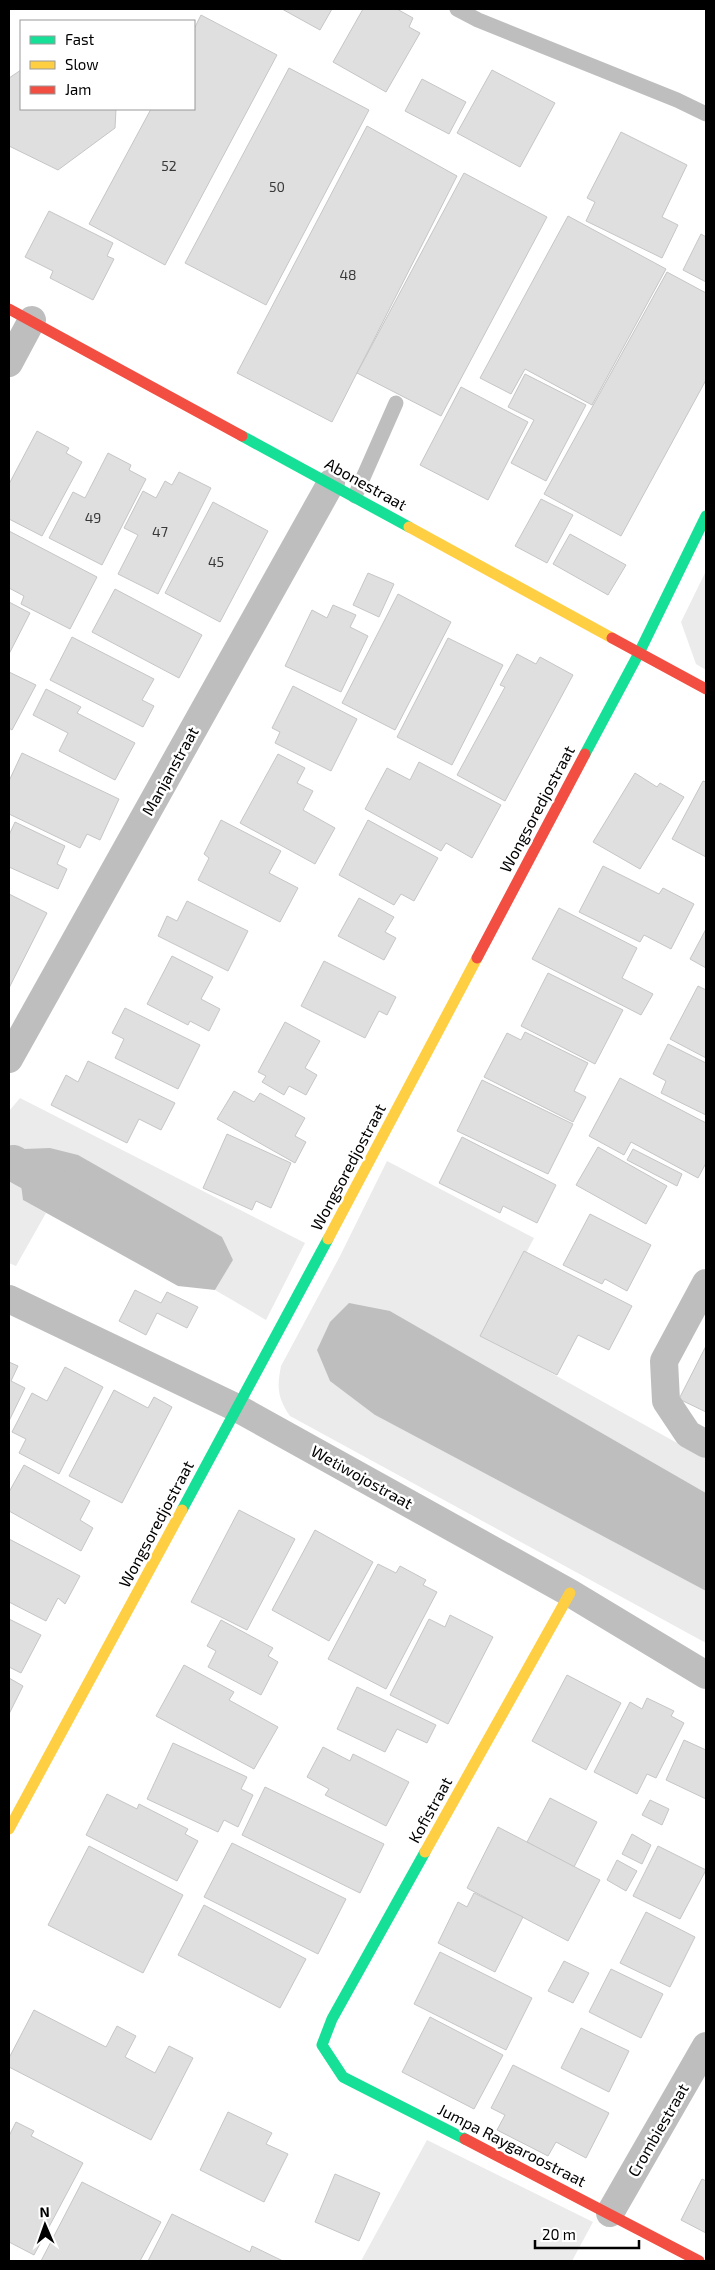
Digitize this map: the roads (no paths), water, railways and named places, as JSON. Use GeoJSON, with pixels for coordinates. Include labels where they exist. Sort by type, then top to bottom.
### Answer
{"type":"FeatureCollection","features":[{"type":"Feature","properties":{"kind":"street"},"geometry":{"type":"LineString","coordinates":[[9,364],[20,315]]}},
{"type":"Feature","properties":{"kind":"street","name":"Abonestraat"},"geometry":{"type":"LineString","coordinates":[[20,315],[706,689]]}},
{"type":"Feature","properties":{"kind":"street","name":"Manjanstraat"},"geometry":{"type":"LineString","coordinates":[[9,1059],[331,483]]}},
{"type":"Feature","properties":{"kind":"street","name":"Wongsoredjostraat"},"geometry":{"type":"LineString","coordinates":[[9,1829],[237,1408],[639,653],[706,516]]}},
{"type":"Feature","properties":{"kind":"street"},"geometry":{"type":"LineString","coordinates":[[706,1283],[664,1361],[666,1401],[688,1434],[706,1444]]}},
{"type":"Feature","properties":{"kind":"street","name":"Wetiwojostraat"},"geometry":{"type":"LineString","coordinates":[[9,1299],[237,1408],[570,1593],[706,1675]]}},
{"type":"Feature","properties":{"kind":"street","name":"Kofistraat"},"geometry":{"type":"LineString","coordinates":[[322,2045],[332,2019],[570,1593]]}},
{"type":"Feature","properties":{"kind":"street","name":"Jumpa Raygaroostraat"},"geometry":{"type":"LineString","coordinates":[[322,2045],[343,2077],[610,2213],[699,2261]]}},
{"type":"Feature","properties":{"kind":"street","name":"Crombiestraat"},"geometry":{"type":"LineString","coordinates":[[610,2213],[706,2046]]}},
{"type":"Feature","properties":{"kind":"lane"},"geometry":{"type":"LineString","coordinates":[[457,9],[478,20],[677,100],[706,114]]}},
{"type":"Feature","properties":{"kind":"lane"},"geometry":{"type":"LineString","coordinates":[[355,496],[396,403]]}},
{"type":"Feature","properties":{"kind":"waterway"},"geometry":{"type":"LineString","coordinates":[[13,1163],[62,1190]]}}]}
